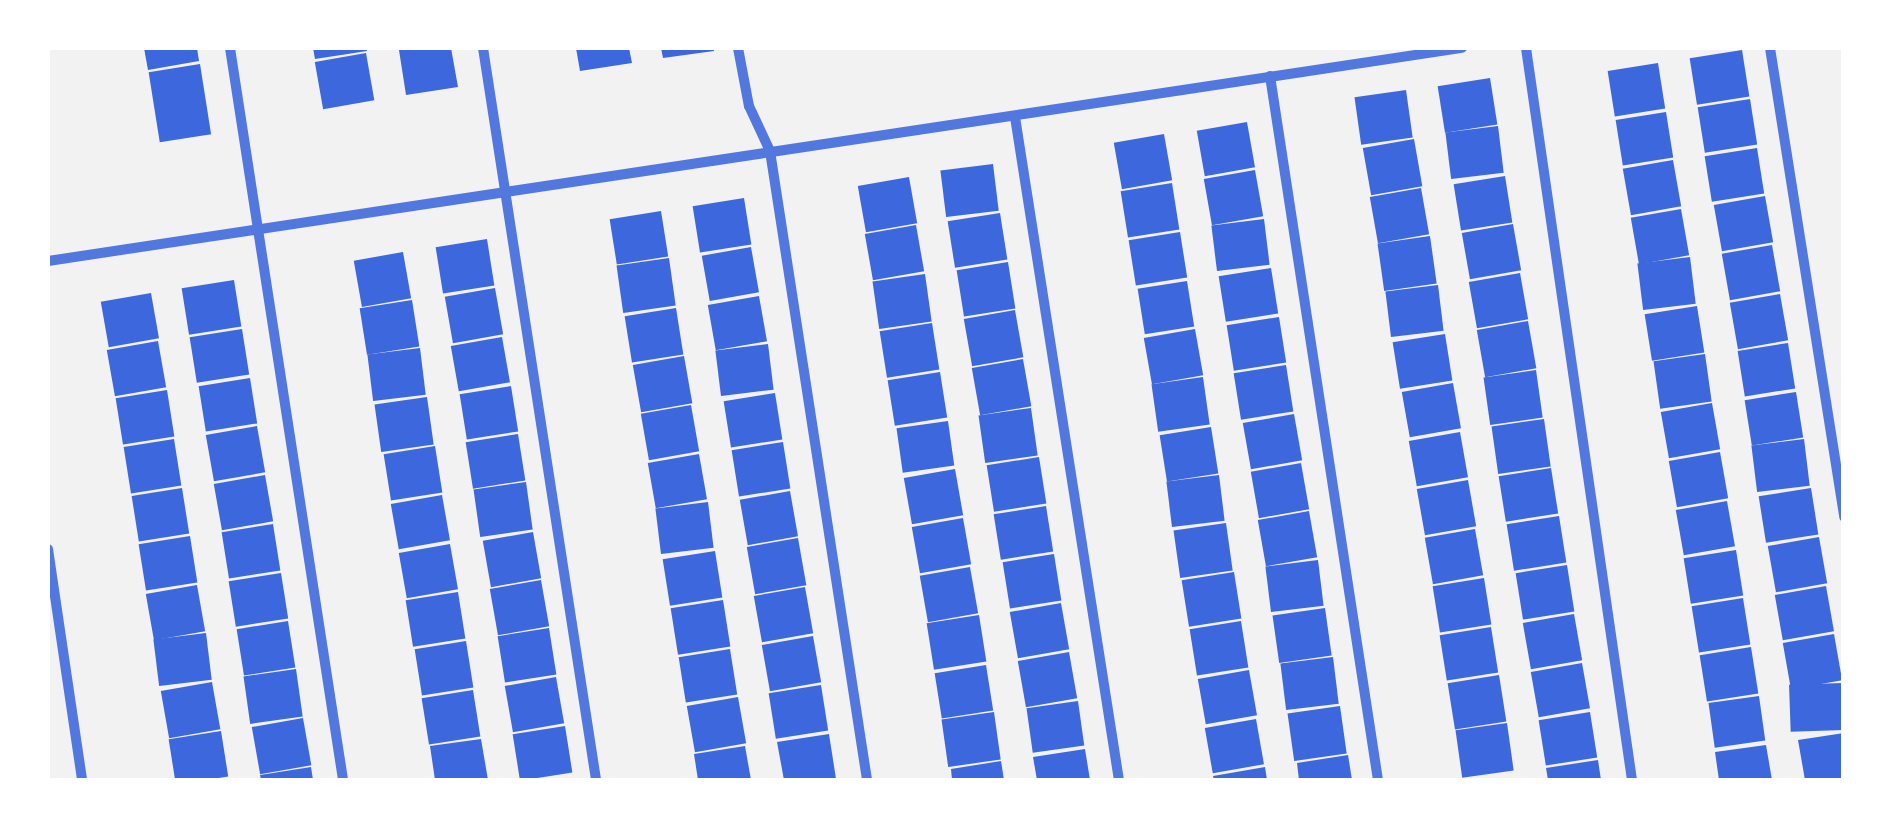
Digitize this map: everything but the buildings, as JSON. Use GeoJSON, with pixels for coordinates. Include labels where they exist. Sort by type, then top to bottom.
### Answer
{"type":"FeatureCollection","features":[{"type":"Feature","properties":{"kind":"street"},"geometry":{"type":"LineString","coordinates":[[230,48],[342,780]]}},
{"type":"Feature","properties":{"kind":"street"},"geometry":{"type":"LineString","coordinates":[[483,48],[596,780]]}},
{"type":"Feature","properties":{"kind":"street"},"geometry":{"type":"LineString","coordinates":[[738,48],[749,106],[770,151],[866,780]]}},
{"type":"Feature","properties":{"kind":"street"},"geometry":{"type":"LineString","coordinates":[[48,261],[1462,48]]}},
{"type":"Feature","properties":{"kind":"street"},"geometry":{"type":"LineString","coordinates":[[1526,48],[1632,780]]}},
{"type":"Feature","properties":{"kind":"street"},"geometry":{"type":"LineString","coordinates":[[1770,48],[1844,517]]}},
{"type":"Feature","properties":{"kind":"street"},"geometry":{"type":"LineString","coordinates":[[1270,76],[1378,780]]}},
{"type":"Feature","properties":{"kind":"street"},"geometry":{"type":"LineString","coordinates":[[1015,117],[1119,780]]}},
{"type":"Feature","properties":{"kind":"street"},"geometry":{"type":"LineString","coordinates":[[48,550],[82,780]]}}]}
